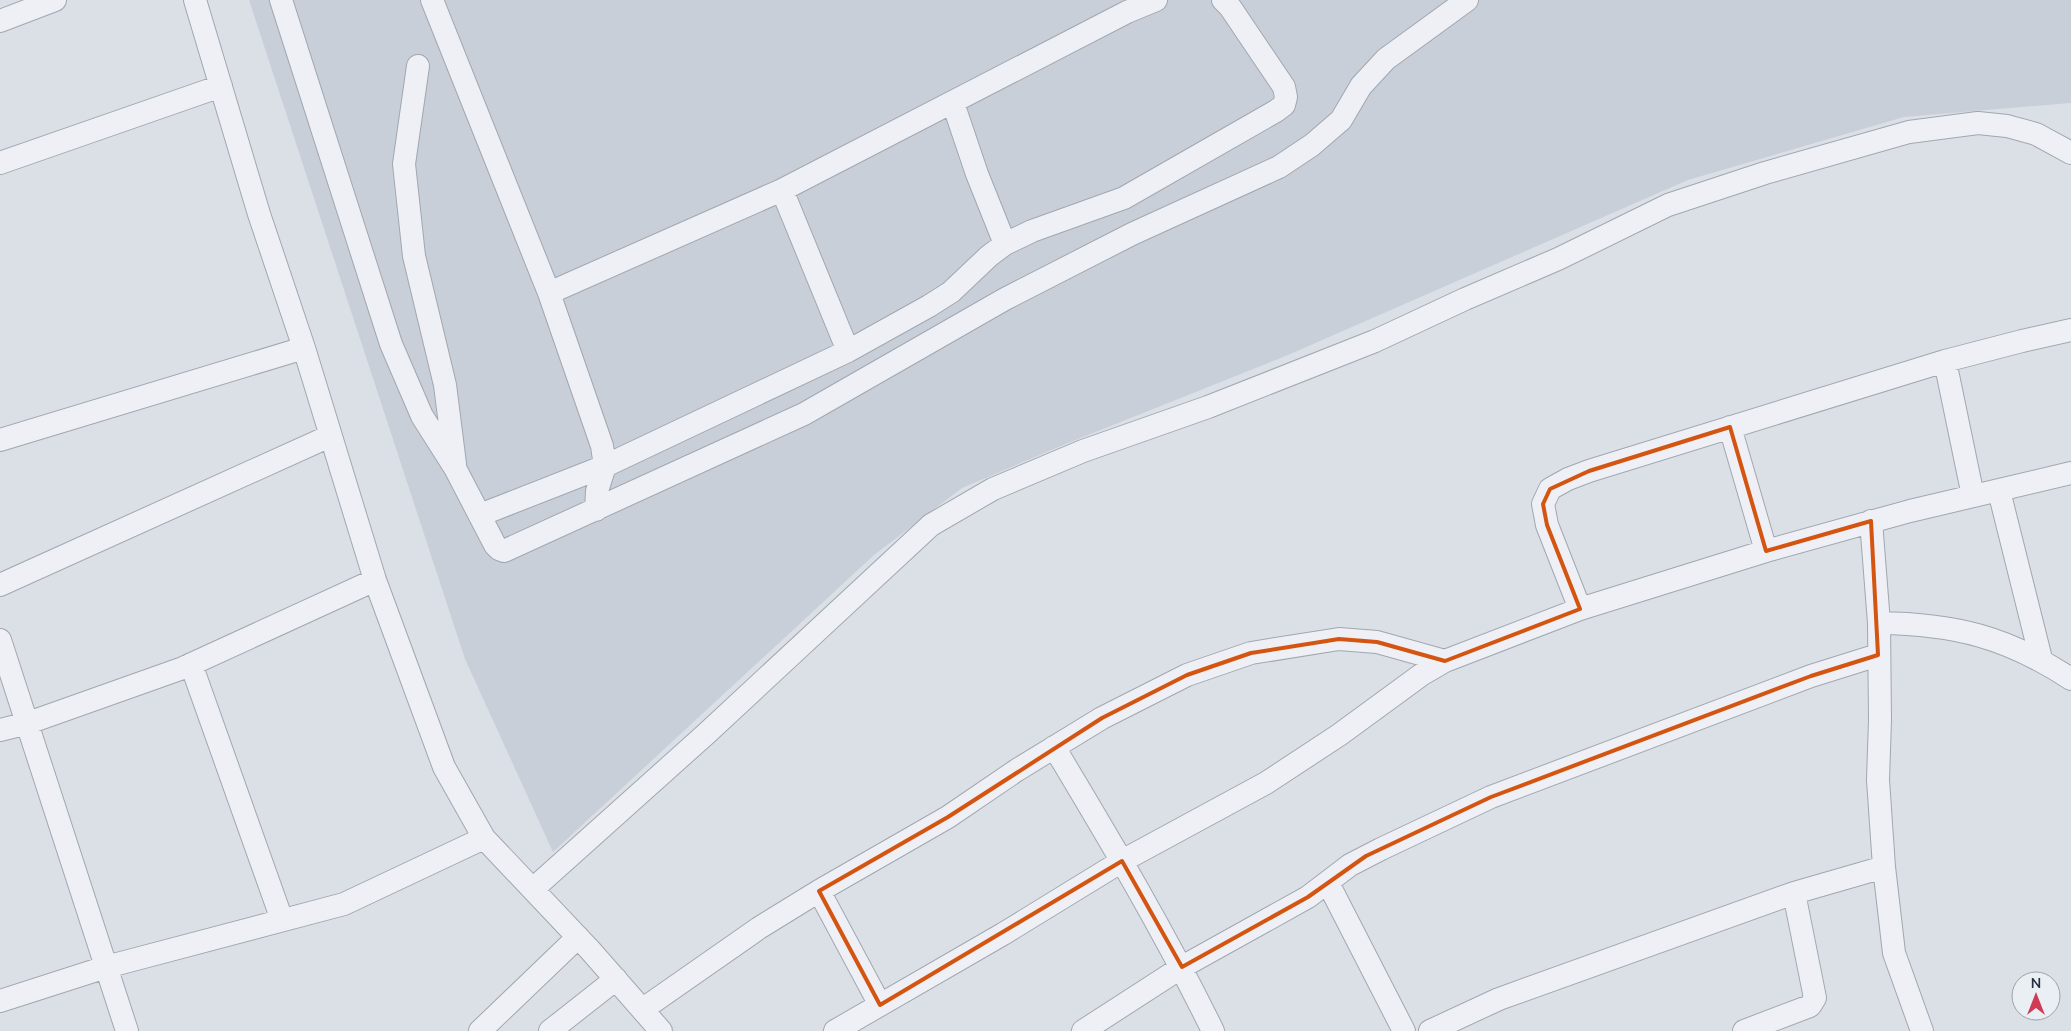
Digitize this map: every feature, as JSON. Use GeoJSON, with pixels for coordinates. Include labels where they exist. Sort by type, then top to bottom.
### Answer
{"type":"FeatureCollection","features":[{"type":"Feature","properties":{"kind":"street"},"geometry":{"type":"LineString","coordinates":[[0,21],[55,0]]}},
{"type":"Feature","properties":{"kind":"street"},"geometry":{"type":"LineString","coordinates":[[195,0],[259,214],[304,348],[375,580],[444,767],[484,838],[612,974],[660,1031]]}},
{"type":"Feature","properties":{"kind":"street"},"geometry":{"type":"LineString","coordinates":[[282,0],[390,344],[422,416],[455,468],[495,545],[499,550],[504,551],[804,414],[1005,299],[1132,234],[1279,167],[1312,145],[1341,120],[1361,86],[1386,59],[1467,0]]}},
{"type":"Feature","properties":{"kind":"street"},"geometry":{"type":"LineString","coordinates":[[432,0],[549,293],[602,446],[604,466],[597,491],[596,510]]}},
{"type":"Feature","properties":{"kind":"street"},"geometry":{"type":"LineString","coordinates":[[549,293],[782,190],[953,103],[1127,6],[1156,0]]}},
{"type":"Feature","properties":{"kind":"street"},"geometry":{"type":"LineString","coordinates":[[480,515],[604,466],[848,351],[951,292],[989,256],[1006,244],[1032,231],[1124,198],[1276,111],[1284,105],[1286,97],[1284,87],[1230,7],[1223,0]]}},
{"type":"Feature","properties":{"kind":"street"},"geometry":{"type":"LineString","coordinates":[[418,66],[404,164],[414,256],[445,385],[455,468]]}},
{"type":"Feature","properties":{"kind":"street"},"geometry":{"type":"LineString","coordinates":[[0,163],[221,86]]}},
{"type":"Feature","properties":{"kind":"street"},"geometry":{"type":"LineString","coordinates":[[953,103],[977,174],[1006,244]]}},
{"type":"Feature","properties":{"kind":"street"},"geometry":{"type":"LineString","coordinates":[[533,889],[600,827],[650,785],[932,525],[993,489],[1083,451],[1208,406],[1375,341],[1465,299],[1558,259],[1668,204],[1765,173],[1909,132],[1978,123],[2008,126],[2036,134],[2071,153]]}},
{"type":"Feature","properties":{"kind":"street"},"geometry":{"type":"LineString","coordinates":[[782,190],[848,351]]}},
{"type":"Feature","properties":{"kind":"street"},"geometry":{"type":"LineString","coordinates":[[1580,609],[1547,525],[1543,504],[1550,489],[1568,479],[1589,471],[1945,361],[2071,330]]}},
{"type":"Feature","properties":{"kind":"street"},"geometry":{"type":"LineString","coordinates":[[0,440],[304,348]]}},
{"type":"Feature","properties":{"kind":"street"},"geometry":{"type":"LineString","coordinates":[[1945,361],[1973,496]]}},
{"type":"Feature","properties":{"kind":"street"},"geometry":{"type":"LineString","coordinates":[[1730,427],[1766,551]]}},
{"type":"Feature","properties":{"kind":"street"},"geometry":{"type":"LineString","coordinates":[[0,585],[330,436]]}},
{"type":"Feature","properties":{"kind":"street"},"geometry":{"type":"LineString","coordinates":[[835,1031],[1003,934],[1122,861],[1266,783],[1445,661],[1580,609],[1766,551],[1871,521],[2071,473]]}},
{"type":"Feature","properties":{"kind":"street"},"geometry":{"type":"LineString","coordinates":[[1999,491],[2041,659]]}},
{"type":"Feature","properties":{"kind":"street"},"geometry":{"type":"LineString","coordinates":[[1871,521],[1879,623],[1880,720],[1878,780],[1884,867],[1894,953],[1922,1031]]}},
{"type":"Feature","properties":{"kind":"street"},"geometry":{"type":"LineString","coordinates":[[0,730],[28,723],[191,664],[375,580]]}},
{"type":"Feature","properties":{"kind":"street"},"geometry":{"type":"LineString","coordinates":[[1879,623],[1927,625],[1980,635],[2011,645],[2041,659],[2071,679]]}},
{"type":"Feature","properties":{"kind":"street"},"geometry":{"type":"LineString","coordinates":[[643,1009],[759,928],[819,891],[948,817],[1054,747],[1102,718],[1188,675],[1251,653],[1317,641],[1348,639],[1378,642],[1445,661]]}},
{"type":"Feature","properties":{"kind":"street"},"geometry":{"type":"LineString","coordinates":[[0,640],[127,1031]]}},
{"type":"Feature","properties":{"kind":"street"},"geometry":{"type":"LineString","coordinates":[[1083,1031],[1182,966],[1287,909],[1366,856],[1491,797],[1811,676],[1878,655]]}},
{"type":"Feature","properties":{"kind":"street"},"geometry":{"type":"LineString","coordinates":[[191,664],[282,920]]}},
{"type":"Feature","properties":{"kind":"street"},"geometry":{"type":"LineString","coordinates":[[1054,747],[1182,966],[1213,1031]]}},
{"type":"Feature","properties":{"kind":"street"},"geometry":{"type":"LineString","coordinates":[[0,1001],[106,967],[344,904],[484,838]]}},
{"type":"Feature","properties":{"kind":"street"},"geometry":{"type":"LineString","coordinates":[[1430,1031],[1499,999],[1794,893],[1884,867]]}},
{"type":"Feature","properties":{"kind":"street"},"geometry":{"type":"LineString","coordinates":[[1328,883],[1404,1031]]}},
{"type":"Feature","properties":{"kind":"street"},"geometry":{"type":"LineString","coordinates":[[819,891],[880,1005]]}},
{"type":"Feature","properties":{"kind":"street"},"geometry":{"type":"LineString","coordinates":[[1744,1031],[1810,1006],[1815,998],[1794,893]]}},
{"type":"Feature","properties":{"kind":"street"},"geometry":{"type":"LineString","coordinates":[[480,1031],[584,944]]}},
{"type":"Feature","properties":{"kind":"street"},"geometry":{"type":"LineString","coordinates":[[550,1031],[612,974]]}},
{"type":"Feature","properties":{"kind":"highlighted area"},"geometry":{"type":"Polygon","coordinates":[[[1730,427],[1766,551],[1871,521],[1878,655],[1811,676],[1491,797],[1366,856],[1308,897],[1182,967],[1122,861],[880,1005],[819,891],[948,817],[1102,718],[1187,675],[1251,653],[1339,639],[1377,642],[1445,661],[1580,609],[1547,525],[1543,504],[1550,489],[1589,471],[1730,427]]]}},
{"type":"Feature","properties":{"kind":"shaded area"},"geometry":{"type":"Polygon","coordinates":[[[249,0],[2071,0],[2071,103],[1904,117],[1688,180],[1288,355],[1068,443],[962,488],[874,555],[553,852],[465,659],[249,0]]]}}]}
